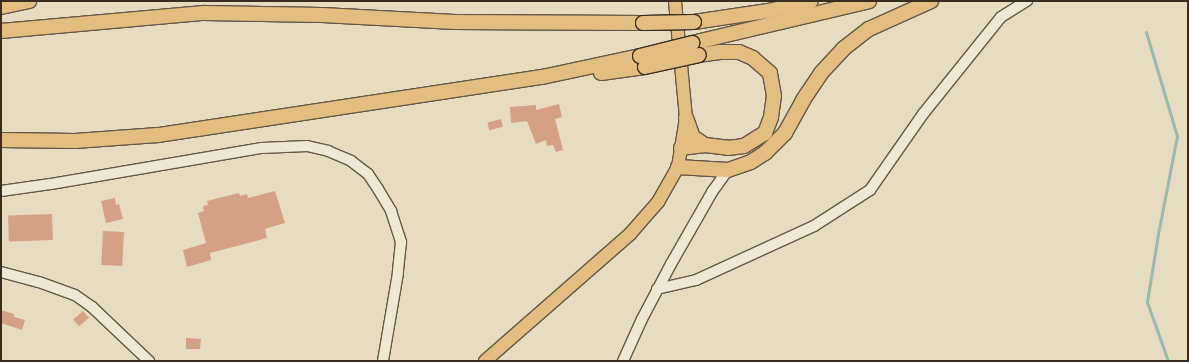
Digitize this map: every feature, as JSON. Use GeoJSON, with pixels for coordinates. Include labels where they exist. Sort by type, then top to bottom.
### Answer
{"type":"FeatureCollection","features":[{"type":"Feature","properties":{"kind":"highway"},"geometry":{"type":"LineString","coordinates":[[1,7],[29,1]]}},
{"type":"Feature","properties":{"kind":"highway"},"geometry":{"type":"LineString","coordinates":[[1,31],[204,13],[322,15],[455,22],[694,22],[768,11],[810,1]]}},
{"type":"Feature","properties":{"kind":"highway"},"geometry":{"type":"LineString","coordinates":[[1,140],[75,141],[158,135],[643,62],[696,49],[868,1]]}},
{"type":"Feature","properties":{"kind":"highway"},"geometry":{"type":"LineString","coordinates":[[678,167],[728,170],[756,159],[765,153],[785,133],[803,100],[821,73],[843,49],[869,29],[931,1]]}},
{"type":"Feature","properties":{"kind":"highway"},"geometry":{"type":"LineString","coordinates":[[681,148],[705,145],[728,148],[744,146],[765,133],[771,117],[774,96],[770,73],[754,58],[739,52],[720,52],[696,49]]}},
{"type":"Feature","properties":{"kind":"highway"},"geometry":{"type":"LineString","coordinates":[[686,118],[693,137],[705,145]]}},
{"type":"Feature","properties":{"kind":"main road"},"geometry":{"type":"LineString","coordinates":[[484,361],[630,234],[658,202],[678,167],[686,118],[675,1]]}},
{"type":"Feature","properties":{"kind":"street"},"geometry":{"type":"LineString","coordinates":[[657,290],[696,280],[814,226],[870,190],[923,114],[1001,17],[1027,1]]}},
{"type":"Feature","properties":{"kind":"street"},"geometry":{"type":"LineString","coordinates":[[1,190],[262,148],[307,146],[328,151],[351,161],[368,174],[378,189],[391,211],[401,242],[398,273],[383,361]]}},
{"type":"Feature","properties":{"kind":"street"},"geometry":{"type":"LineString","coordinates":[[623,361],[657,290],[712,192],[728,170]]}},
{"type":"Feature","properties":{"kind":"street"},"geometry":{"type":"LineString","coordinates":[[1,272],[39,282],[75,295],[92,307],[149,361]]}},
{"type":"Feature","properties":{"kind":"building"},"geometry":{"type":"Polygon","coordinates":[[[559,104],[562,117],[555,119],[563,150],[556,152],[553,145],[547,146],[546,140],[536,144],[527,121],[511,123],[510,107],[536,105],[536,110],[559,104]]]}},
{"type":"Feature","properties":{"kind":"building"},"geometry":{"type":"Polygon","coordinates":[[[501,119],[503,127],[489,130],[487,122],[501,119]]]}},
{"type":"Feature","properties":{"kind":"building"},"geometry":{"type":"Polygon","coordinates":[[[275,191],[285,223],[265,229],[267,238],[210,253],[211,260],[187,267],[183,250],[206,243],[198,213],[204,211],[203,206],[208,205],[207,201],[239,193],[240,196],[247,194],[248,198],[275,191]]]}},
{"type":"Feature","properties":{"kind":"building"},"geometry":{"type":"Polygon","coordinates":[[[115,198],[116,205],[119,204],[123,219],[106,223],[101,201],[115,198]]]}},
{"type":"Feature","properties":{"kind":"building"},"geometry":{"type":"Polygon","coordinates":[[[52,214],[53,240],[9,242],[8,216],[52,214]]]}},
{"type":"Feature","properties":{"kind":"building"},"geometry":{"type":"Polygon","coordinates":[[[103,231],[124,232],[122,266],[101,265],[103,231]]]}},
{"type":"Feature","properties":{"kind":"building"},"geometry":{"type":"Polygon","coordinates":[[[1,310],[14,314],[14,317],[25,320],[22,330],[1,323],[1,310]]]}},
{"type":"Feature","properties":{"kind":"building"},"geometry":{"type":"Polygon","coordinates":[[[83,311],[89,318],[79,326],[73,320],[83,311]]]}},
{"type":"Feature","properties":{"kind":"building"},"geometry":{"type":"Polygon","coordinates":[[[186,338],[201,339],[200,349],[186,349],[186,338]]]}},
{"type":"Feature","properties":{"kind":"waterway"},"geometry":{"type":"LineString","coordinates":[[1146,32],[1177,136],[1158,234],[1147,302],[1168,361]]}}]}
